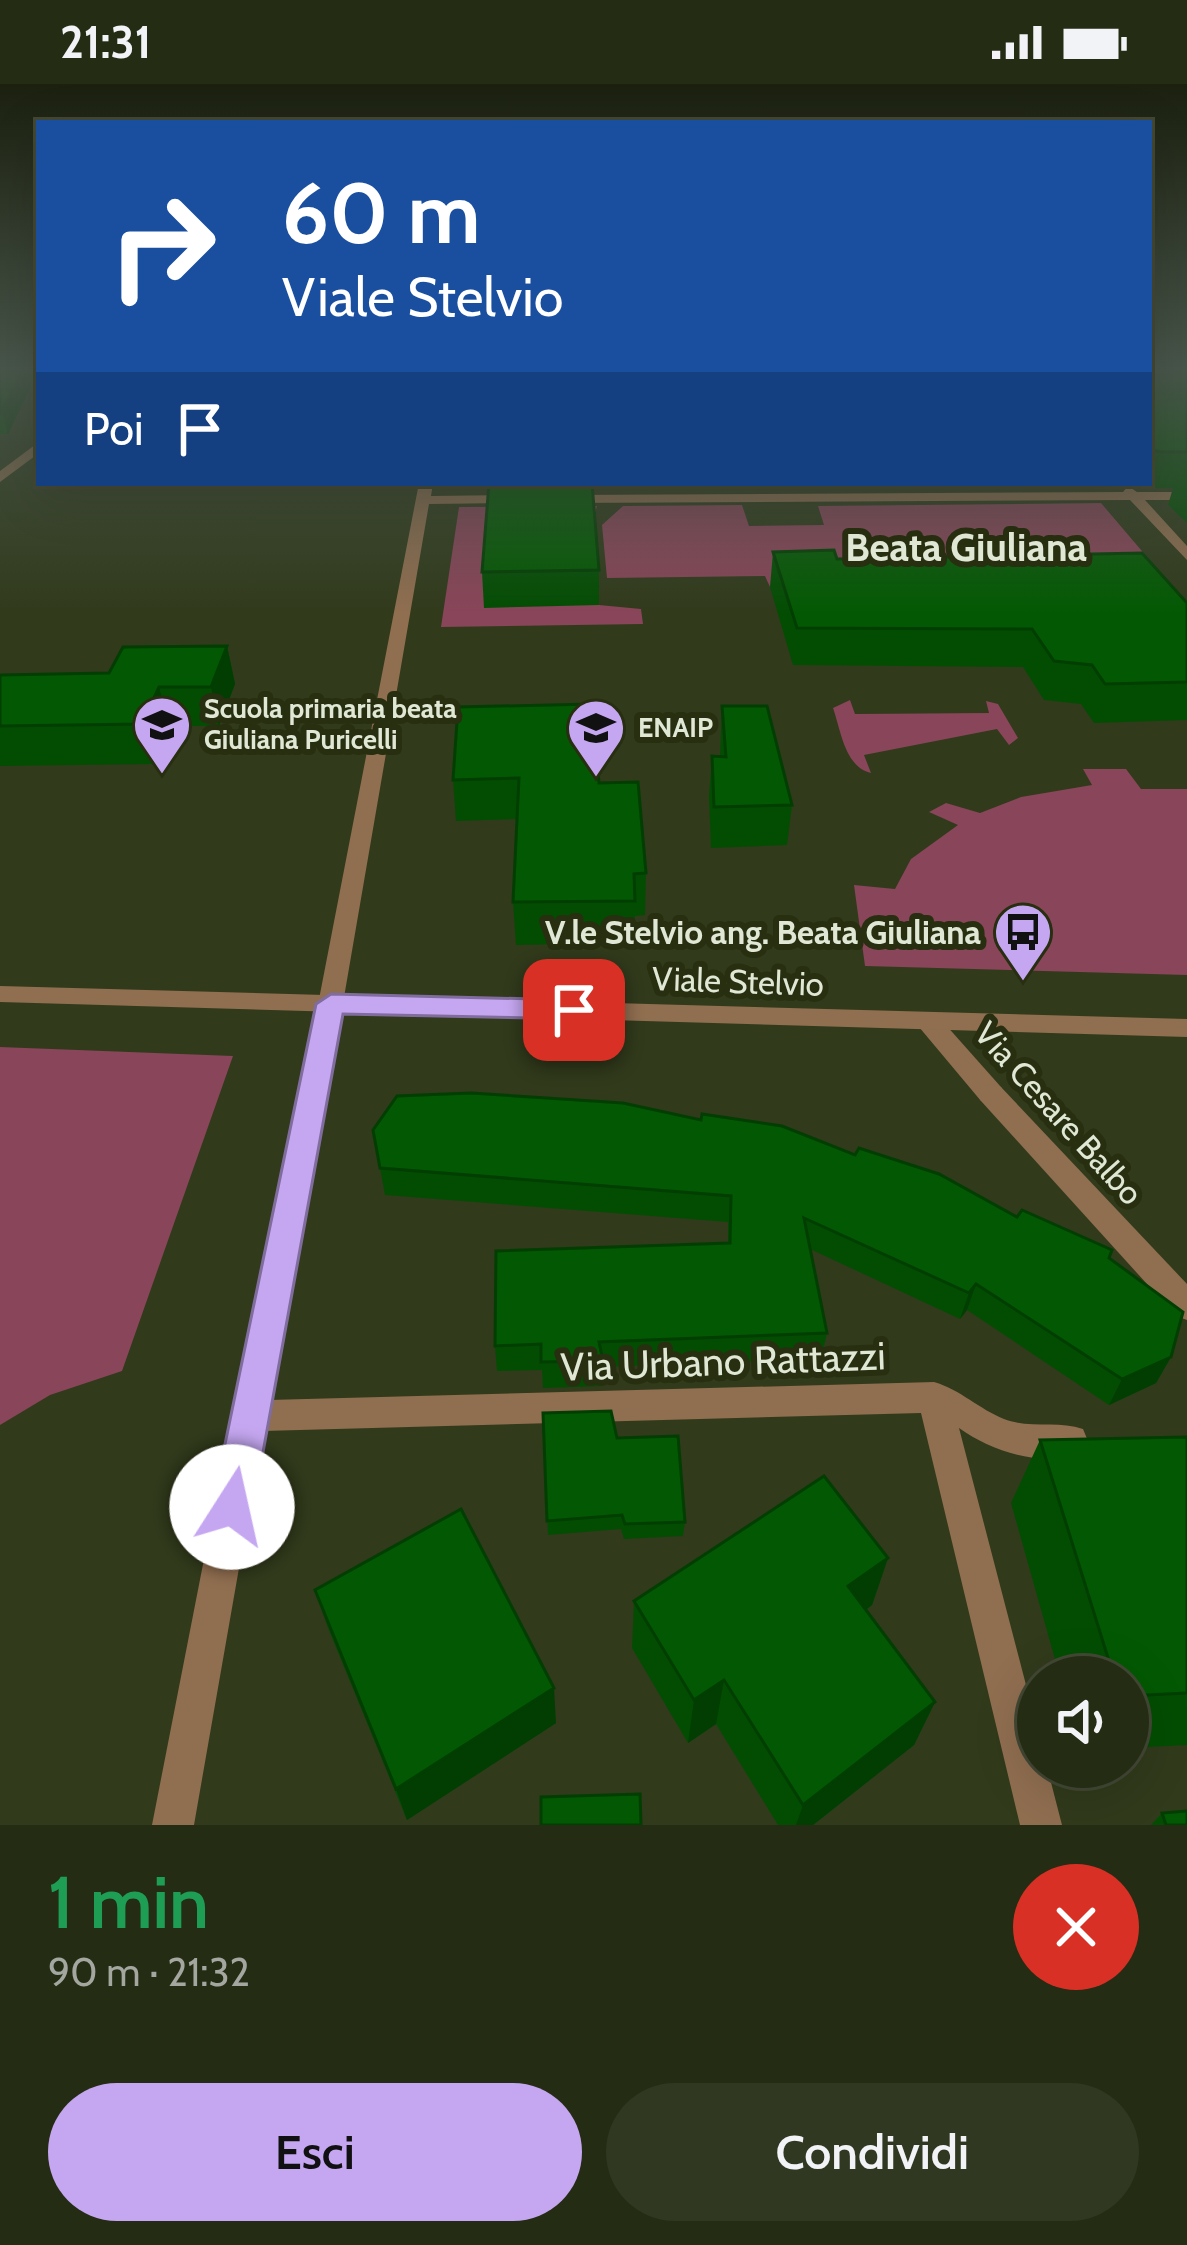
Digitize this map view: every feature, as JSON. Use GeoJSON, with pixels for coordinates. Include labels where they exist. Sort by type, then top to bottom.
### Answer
{"type":"FeatureCollection","features":[{"type":"Feature","properties":{"kind":"street"},"geometry":{"type":"LineString","coordinates":[[0,478],[33,451]]}},
{"type":"Feature","properties":{"kind":"street"},"geometry":{"type":"LineString","coordinates":[[1124,486],[1187,555]]}},
{"type":"Feature","properties":{"kind":"street"},"geometry":{"type":"LineString","coordinates":[[173,1825],[424,491],[524,499]]}},
{"type":"Feature","properties":{"kind":"street"},"geometry":{"type":"LineString","coordinates":[[548,499],[1187,496]]}},
{"type":"Feature","properties":{"kind":"street","name":"Viale Stelvio"},"geometry":{"type":"LineString","coordinates":[[0,994],[1187,1028]]}},
{"type":"Feature","properties":{"kind":"street","name":"Via Cesare Balbo"},"geometry":{"type":"LineString","coordinates":[[928,1021],[1187,1306]]}},
{"type":"Feature","properties":{"kind":"street"},"geometry":{"type":"LineString","coordinates":[[1041,1825],[934,1397],[959,1404],[985,1427],[1019,1440],[1103,1442]]}},
{"type":"Feature","properties":{"kind":"street","name":"Via Urbano Rattazzi"},"geometry":{"type":"LineString","coordinates":[[249,1416],[934,1397]]}},
{"type":"Feature","properties":{"kind":"shaded area"},"geometry":{"type":"Polygon","coordinates":[[[1101,503],[1187,604],[851,586],[770,587],[765,576],[607,578],[602,525],[623,506],[742,505],[749,526],[824,525],[818,506],[1101,503]]]}},
{"type":"Feature","properties":{"kind":"shaded area"},"geometry":{"type":"Polygon","coordinates":[[[597,506],[592,524],[599,605],[641,609],[643,624],[441,627],[459,507],[597,506]]]}},
{"type":"Feature","properties":{"kind":"shaded area"},"geometry":{"type":"Polygon","coordinates":[[[850,700],[855,714],[989,713],[986,701],[998,704],[1018,738],[1009,745],[997,729],[864,755],[871,773],[850,756],[833,708],[850,700]]]}},
{"type":"Feature","properties":{"kind":"shaded area"},"geometry":{"type":"Polygon","coordinates":[[[1083,769],[1126,769],[1141,789],[1187,789],[1187,975],[865,966],[854,885],[895,889],[911,859],[958,825],[929,812],[946,803],[980,813],[1021,797],[1092,785],[1083,769]]]}},
{"type":"Feature","properties":{"kind":"shaded area"},"geometry":{"type":"Polygon","coordinates":[[[0,1047],[233,1056],[122,1371],[50,1395],[0,1425],[0,1047]]]}},
{"type":"Feature","properties":{"kind":"building"},"geometry":{"type":"Polygon","coordinates":[[[489,486],[592,486],[599,570],[482,572],[489,486]]]}},
{"type":"Feature","properties":{"kind":"building"},"geometry":{"type":"Polygon","coordinates":[[[834,550],[837,559],[1142,553],[1187,603],[1187,682],[1105,684],[1092,665],[1054,661],[1032,629],[797,628],[773,552],[834,550]]]}},
{"type":"Feature","properties":{"kind":"building"},"geometry":{"type":"Polygon","coordinates":[[[227,646],[211,687],[159,687],[142,724],[0,726],[0,675],[109,673],[123,647],[227,646]]]}},
{"type":"Feature","properties":{"kind":"building"},"geometry":{"type":"Polygon","coordinates":[[[592,704],[599,783],[638,782],[646,873],[634,874],[635,901],[513,902],[519,778],[453,780],[458,707],[592,704]]]}},
{"type":"Feature","properties":{"kind":"building"},"geometry":{"type":"Polygon","coordinates":[[[722,706],[767,706],[792,805],[714,807],[712,756],[726,757],[722,706]]]}},
{"type":"Feature","properties":{"kind":"building"},"geometry":{"type":"Polygon","coordinates":[[[471,1093],[623,1103],[701,1120],[702,1114],[782,1126],[855,1155],[859,1148],[939,1174],[1017,1217],[1022,1210],[1112,1250],[1109,1258],[1183,1312],[1171,1357],[1122,1379],[976,1284],[969,1293],[804,1218],[827,1333],[599,1342],[603,1361],[541,1362],[541,1344],[495,1346],[496,1251],[730,1243],[731,1196],[380,1168],[373,1130],[397,1096],[471,1093]]]}},
{"type":"Feature","properties":{"kind":"building"},"geometry":{"type":"Polygon","coordinates":[[[611,1411],[617,1438],[678,1436],[685,1522],[625,1524],[622,1515],[547,1521],[543,1413],[611,1411]]]}},
{"type":"Feature","properties":{"kind":"building"},"geometry":{"type":"Polygon","coordinates":[[[1187,1437],[1187,1693],[1149,1695],[1149,1656],[1107,1656],[1040,1440],[1187,1437]]]}},
{"type":"Feature","properties":{"kind":"building"},"geometry":{"type":"Polygon","coordinates":[[[824,1476],[888,1558],[848,1586],[935,1702],[803,1805],[724,1680],[694,1700],[634,1601],[824,1476]]]}},
{"type":"Feature","properties":{"kind":"building"},"geometry":{"type":"Polygon","coordinates":[[[461,1509],[554,1688],[396,1789],[315,1590],[461,1509]]]}},
{"type":"Feature","properties":{"kind":"building"},"geometry":{"type":"Polygon","coordinates":[[[640,1794],[641,1825],[541,1825],[541,1797],[640,1794]]]}},
{"type":"Feature","properties":{"kind":"building"},"geometry":{"type":"Polygon","coordinates":[[[1187,1811],[1187,1825],[1166,1825],[1162,1813],[1187,1811]]]}},
{"type":"Feature","properties":{"kind":"place","name":"Scuola primaria beata Giuliana Puricelli"},"geometry":{"type":"Point","coordinates":[162,776]}},
{"type":"Feature","properties":{"kind":"place","name":"ENAIP"},"geometry":{"type":"Point","coordinates":[596,779]}},
{"type":"Feature","properties":{"kind":"place","name":"V.le Stelvio ang. Beata Giuliana"},"geometry":{"type":"Point","coordinates":[1023,983]}},
{"type":"Feature","properties":{"kind":"district","name":"Beata Giuliana"},"geometry":{"type":"Point","coordinates":[966,547]}},
{"type":"Feature","properties":{"kind":"route"},"geometry":{"type":"LineString","coordinates":[[232,1507],[331,1004],[574,1010]]}}]}
